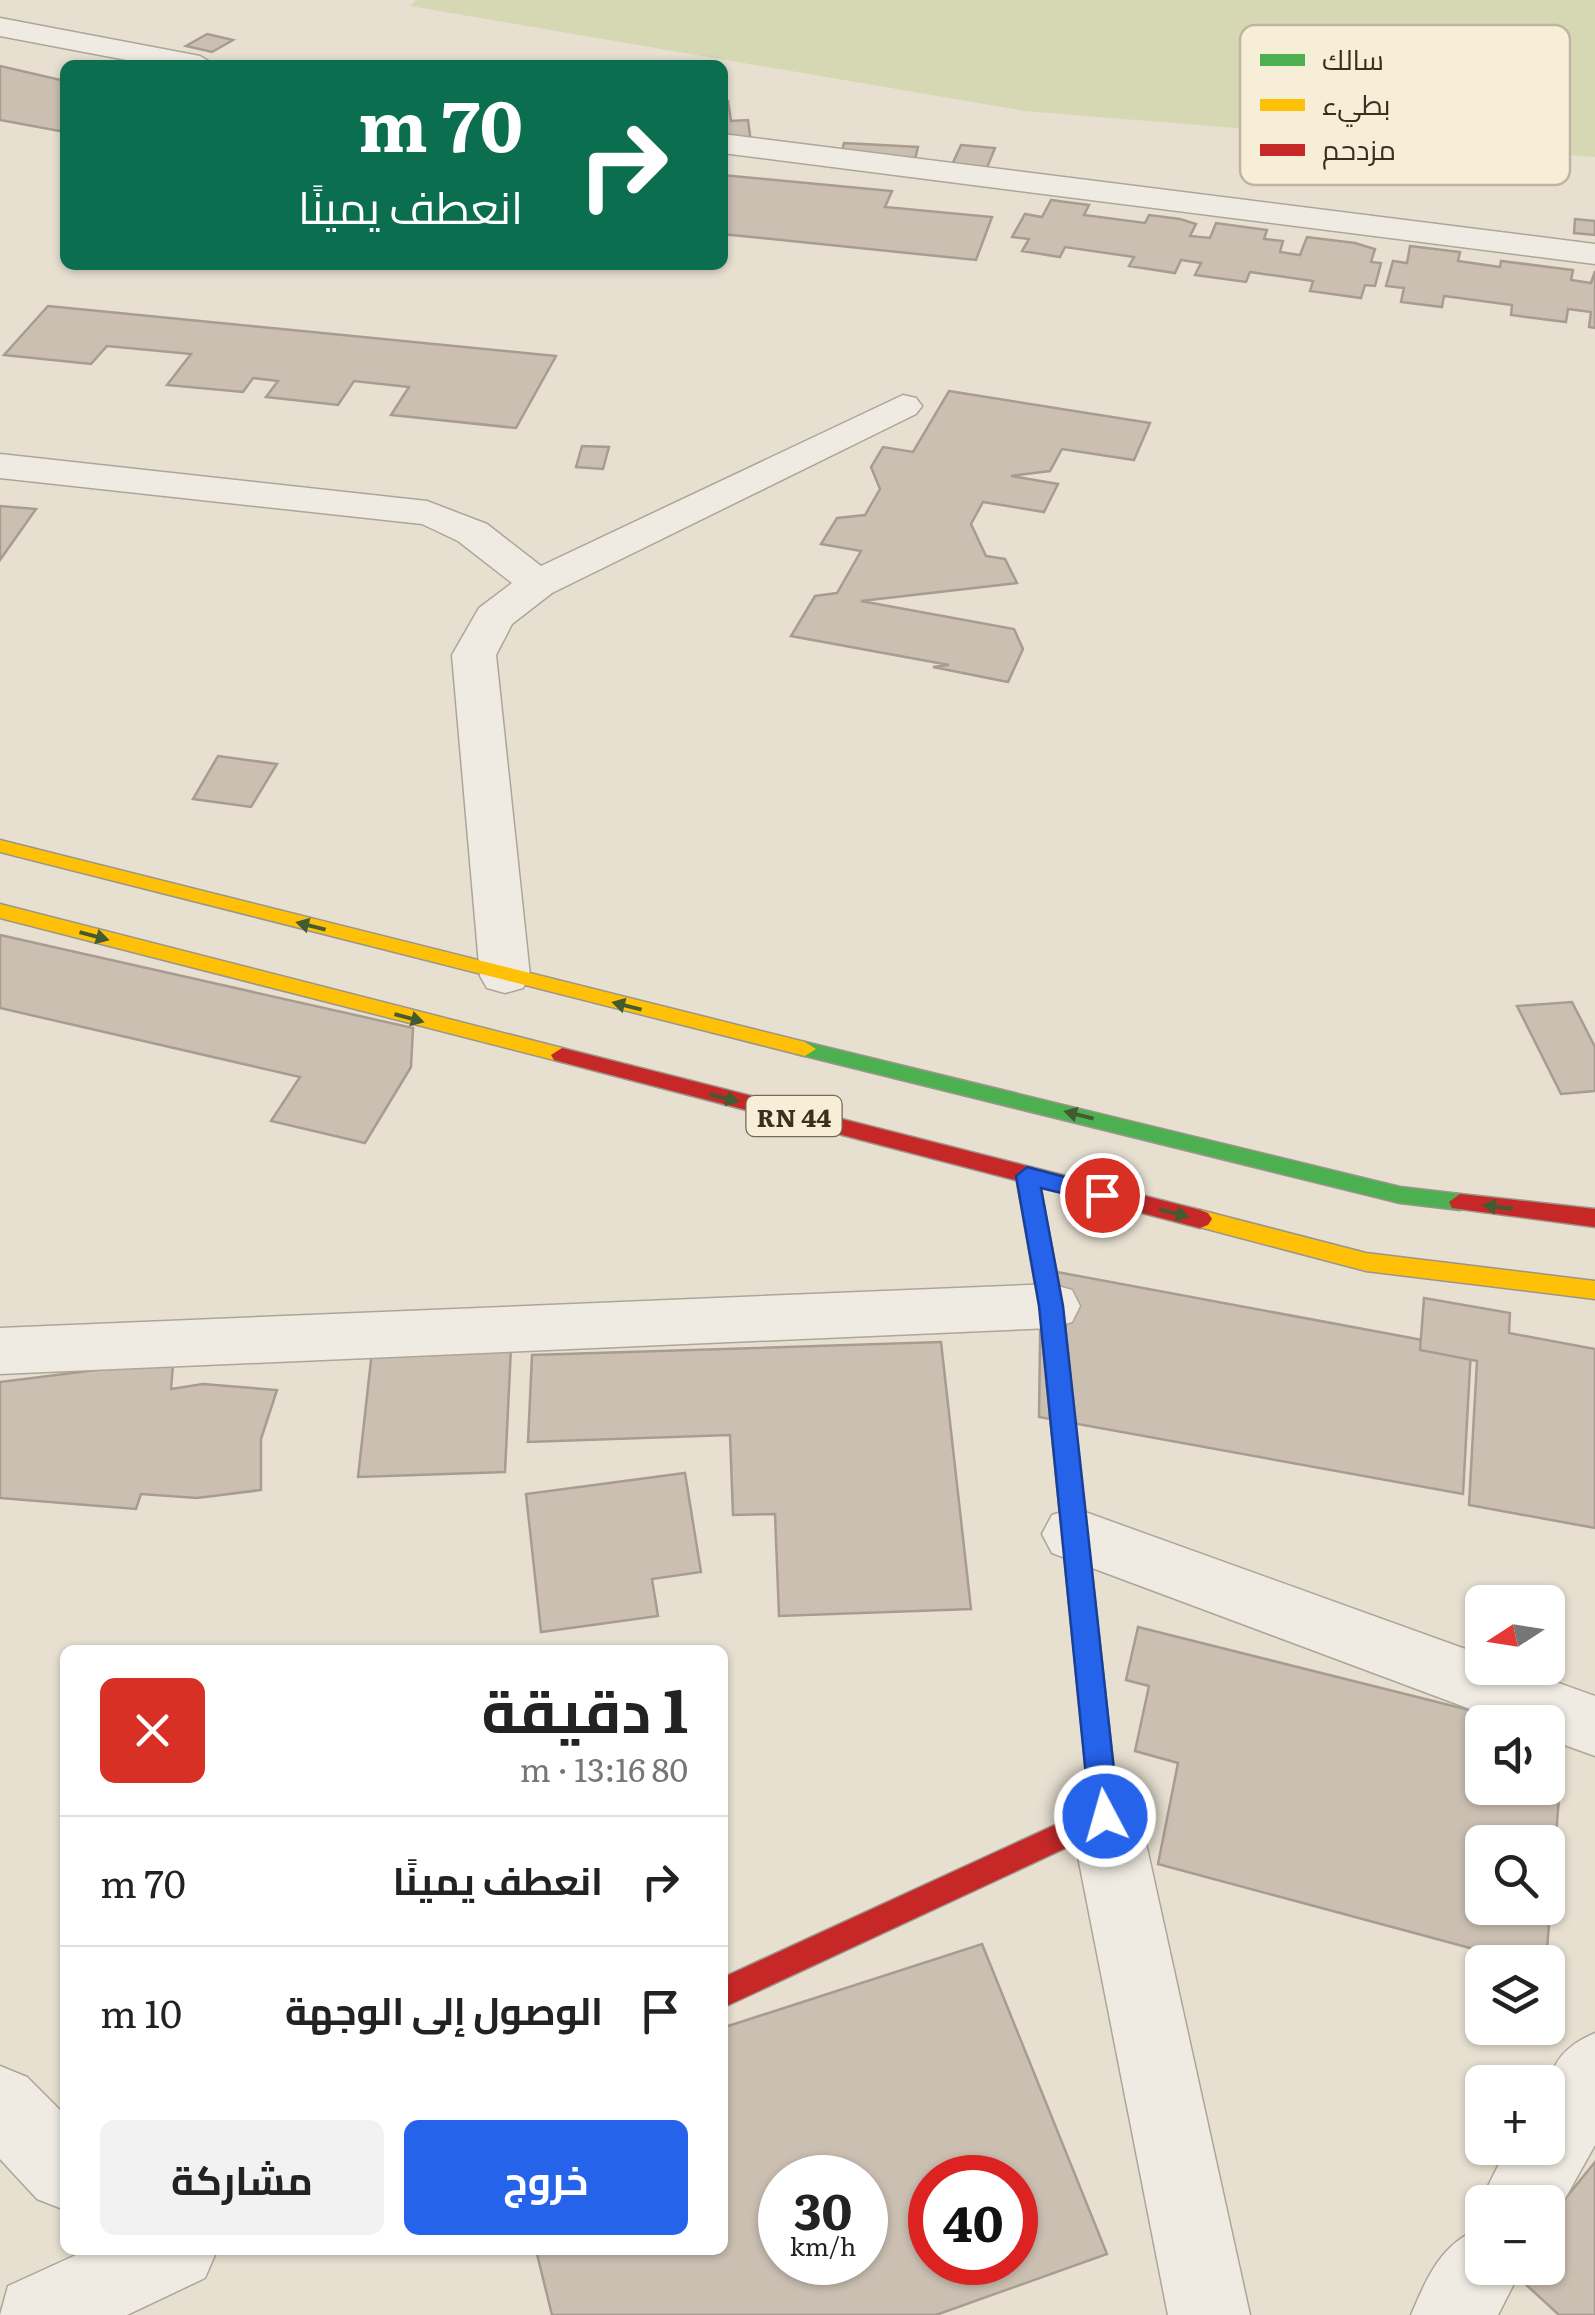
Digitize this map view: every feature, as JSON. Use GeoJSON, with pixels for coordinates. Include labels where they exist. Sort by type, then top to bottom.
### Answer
{"type":"FeatureCollection","features":[{"type":"Feature","properties":{"kind":"main road","name":"RN 44"},"geometry":{"type":"LineString","coordinates":[[0,846],[505,976],[1400,1195],[1595,1218]]}},
{"type":"Feature","properties":{"kind":"main road","name":"RN 44"},"geometry":{"type":"LineString","coordinates":[[0,912],[1366,1262],[1595,1290]]}},
{"type":"Feature","properties":{"kind":"main road"},"geometry":{"type":"LineString","coordinates":[[728,1991],[1105,1816],[1051,1306],[1027,1176]]}},
{"type":"Feature","properties":{"kind":"street"},"geometry":{"type":"LineString","coordinates":[[0,28],[173,60]]}},
{"type":"Feature","properties":{"kind":"street"},"geometry":{"type":"LineString","coordinates":[[728,144],[1595,254]]}},
{"type":"Feature","properties":{"kind":"street"},"geometry":{"type":"LineString","coordinates":[[505,976],[474,655],[494,617],[537,584],[902,406]]}},
{"type":"Feature","properties":{"kind":"street"},"geometry":{"type":"LineString","coordinates":[[0,466],[426,513],[457,522],[491,542],[537,584]]}},
{"type":"Feature","properties":{"kind":"street"},"geometry":{"type":"LineString","coordinates":[[0,1351],[1051,1306]]}},
{"type":"Feature","properties":{"kind":"street"},"geometry":{"type":"LineString","coordinates":[[1074,1534],[1595,1726]]}},
{"type":"Feature","properties":{"kind":"street"},"geometry":{"type":"LineString","coordinates":[[1105,1816],[1210,2315]]}},
{"type":"Feature","properties":{"kind":"street"},"geometry":{"type":"LineString","coordinates":[[1530,2185],[1595,2071]]}},
{"type":"Feature","properties":{"kind":"street"},"geometry":{"type":"LineString","coordinates":[[0,2104],[60,2166]]}},
{"type":"Feature","properties":{"kind":"street"},"geometry":{"type":"LineString","coordinates":[[38,2315],[155,2255]]}},
{"type":"Feature","properties":{"kind":"street"},"geometry":{"type":"LineString","coordinates":[[1452,2315],[1471,2285]]}},
{"type":"Feature","properties":{"kind":"green space"},"geometry":{"type":"Polygon","coordinates":[[[416,0],[1595,0],[1595,157],[1570,155],[1570,25],[1240,25],[1240,128],[1025,111],[410,6],[416,0]]]}},
{"type":"Feature","properties":{"kind":"building"},"geometry":{"type":"Polygon","coordinates":[[[207,34],[233,40],[212,52],[186,46],[207,34]]]}},
{"type":"Feature","properties":{"kind":"building"},"geometry":{"type":"Polygon","coordinates":[[[0,66],[60,80],[60,131],[0,120],[0,66]]]}},
{"type":"Feature","properties":{"kind":"building"},"geometry":{"type":"Polygon","coordinates":[[[728,101],[731,121],[748,120],[752,150],[728,146],[728,101]]]}},
{"type":"Feature","properties":{"kind":"building"},"geometry":{"type":"Polygon","coordinates":[[[844,143],[918,147],[914,163],[840,159],[844,143]]]}},
{"type":"Feature","properties":{"kind":"building"},"geometry":{"type":"Polygon","coordinates":[[[961,145],[995,148],[986,170],[951,167],[961,145]]]}},
{"type":"Feature","properties":{"kind":"building"},"geometry":{"type":"Polygon","coordinates":[[[728,176],[892,191],[885,207],[992,217],[976,260],[728,235],[728,176]]]}},
{"type":"Feature","properties":{"kind":"building"},"geometry":{"type":"Polygon","coordinates":[[[1051,200],[1089,205],[1084,215],[1145,223],[1149,215],[1180,219],[1196,224],[1190,236],[1210,238],[1216,223],[1267,230],[1264,239],[1283,241],[1280,252],[1300,255],[1307,237],[1355,243],[1375,249],[1371,262],[1381,263],[1375,286],[1365,285],[1361,298],[1310,291],[1313,281],[1250,272],[1246,282],[1195,275],[1201,263],[1181,260],[1175,273],[1129,266],[1134,257],[1065,247],[1060,257],[1022,251],[1029,239],[1012,237],[1025,214],[1042,217],[1051,200]]]}},
{"type":"Feature","properties":{"kind":"building"},"geometry":{"type":"Polygon","coordinates":[[[1575,219],[1595,221],[1595,235],[1574,233],[1575,219]]]}},
{"type":"Feature","properties":{"kind":"building"},"geometry":{"type":"Polygon","coordinates":[[[1410,246],[1460,252],[1458,261],[1500,267],[1501,261],[1573,270],[1571,280],[1591,283],[1595,271],[1595,328],[1589,327],[1591,312],[1568,309],[1566,322],[1511,315],[1512,305],[1444,296],[1442,307],[1401,302],[1404,288],[1386,286],[1393,261],[1407,263],[1410,246]]]}},
{"type":"Feature","properties":{"kind":"building"},"geometry":{"type":"Polygon","coordinates":[[[48,306],[556,356],[516,428],[391,415],[409,387],[354,381],[338,405],[266,397],[278,381],[253,378],[243,392],[167,385],[191,354],[107,346],[91,364],[4,355],[48,306]]]}},
{"type":"Feature","properties":{"kind":"building"},"geometry":{"type":"Polygon","coordinates":[[[949,391],[1150,423],[1134,460],[1062,449],[1050,471],[1011,476],[1058,484],[1044,512],[983,502],[971,524],[986,556],[1005,559],[1017,583],[861,601],[1014,629],[1023,649],[1008,682],[933,667],[949,665],[791,636],[815,596],[837,593],[861,551],[821,544],[837,518],[865,515],[880,489],[871,467],[883,447],[913,452],[949,391]]]}},
{"type":"Feature","properties":{"kind":"building"},"geometry":{"type":"Polygon","coordinates":[[[582,446],[609,447],[603,469],[576,467],[582,446]]]}},
{"type":"Feature","properties":{"kind":"building"},"geometry":{"type":"Polygon","coordinates":[[[0,506],[36,509],[0,560],[0,506]]]}},
{"type":"Feature","properties":{"kind":"building"},"geometry":{"type":"Polygon","coordinates":[[[218,756],[277,764],[251,807],[193,799],[218,756]]]}},
{"type":"Feature","properties":{"kind":"building"},"geometry":{"type":"Polygon","coordinates":[[[0,935],[413,1028],[411,1067],[365,1143],[271,1121],[300,1077],[0,1008],[0,935]]]}},
{"type":"Feature","properties":{"kind":"building"},"geometry":{"type":"Polygon","coordinates":[[[1572,1002],[1595,1047],[1595,1091],[1561,1094],[1517,1006],[1572,1002]]]}},
{"type":"Feature","properties":{"kind":"building"},"geometry":{"type":"Polygon","coordinates":[[[1041,1269],[1471,1349],[1463,1494],[1039,1417],[1041,1269]]]}},
{"type":"Feature","properties":{"kind":"building"},"geometry":{"type":"Polygon","coordinates":[[[1424,1298],[1510,1313],[1509,1333],[1595,1349],[1595,1528],[1469,1505],[1477,1361],[1420,1350],[1424,1298]]]}},
{"type":"Feature","properties":{"kind":"building"},"geometry":{"type":"Polygon","coordinates":[[[941,1342],[971,1609],[779,1616],[775,1514],[733,1515],[730,1435],[528,1442],[532,1355],[941,1342]]]}},
{"type":"Feature","properties":{"kind":"building"},"geometry":{"type":"Polygon","coordinates":[[[511,1347],[505,1472],[358,1477],[372,1351],[511,1347]]]}},
{"type":"Feature","properties":{"kind":"building"},"geometry":{"type":"Polygon","coordinates":[[[152,1363],[173,1365],[171,1389],[203,1384],[277,1390],[261,1439],[261,1490],[197,1498],[141,1494],[136,1509],[0,1498],[0,1382],[152,1363]]]}},
{"type":"Feature","properties":{"kind":"building"},"geometry":{"type":"Polygon","coordinates":[[[685,1473],[701,1572],[652,1579],[658,1616],[541,1632],[526,1494],[685,1473]]]}},
{"type":"Feature","properties":{"kind":"building"},"geometry":{"type":"Polygon","coordinates":[[[1138,1627],[1465,1709],[1465,1805],[1558,1805],[1557,1825],[1465,1825],[1465,1925],[1549,1925],[1547,1945],[1465,1947],[1158,1864],[1178,1763],[1135,1751],[1149,1686],[1126,1680],[1138,1627]]]}},
{"type":"Feature","properties":{"kind":"building"},"geometry":{"type":"Polygon","coordinates":[[[982,1944],[1107,2254],[1038,2279],[1038,2155],[908,2155],[908,2285],[1020,2285],[936,2315],[552,2315],[537,2255],[728,2255],[728,2026],[982,1944]]]}},
{"type":"Feature","properties":{"kind":"building"},"geometry":{"type":"Polygon","coordinates":[[[1595,2162],[1595,2315],[1559,2315],[1526,2285],[1565,2285],[1565,2199],[1595,2162]]]}},
{"type":"Feature","properties":{"kind":"traffic: fast"},"geometry":{"type":"LineString","coordinates":[[805,1049],[1400,1195],[1460,1202]]}},
{"type":"Feature","properties":{"kind":"traffic: fast"},"geometry":{"type":"LineString","coordinates":[[1027,1176],[1051,1306],[1062,1415]]}},
{"type":"Feature","properties":{"kind":"traffic: slow"},"geometry":{"type":"LineString","coordinates":[[0,846],[805,1049]]}},
{"type":"Feature","properties":{"kind":"traffic: slow"},"geometry":{"type":"LineString","coordinates":[[0,911],[562,1055]]}},
{"type":"Feature","properties":{"kind":"traffic: slow"},"geometry":{"type":"LineString","coordinates":[[1200,1219],[1366,1262],[1595,1290]]}},
{"type":"Feature","properties":{"kind":"traffic: jam"},"geometry":{"type":"LineString","coordinates":[[562,1055],[1200,1219]]}},
{"type":"Feature","properties":{"kind":"traffic: jam"},"geometry":{"type":"LineString","coordinates":[[1460,1202],[1595,1218]]}},
{"type":"Feature","properties":{"kind":"traffic: jam"},"geometry":{"type":"LineString","coordinates":[[728,1991],[1105,1816],[1062,1415]]}},
{"type":"Feature","properties":{"kind":"route"},"geometry":{"type":"LineString","coordinates":[[1102,1195],[1027,1176],[1051,1306],[1105,1816]]}}]}
